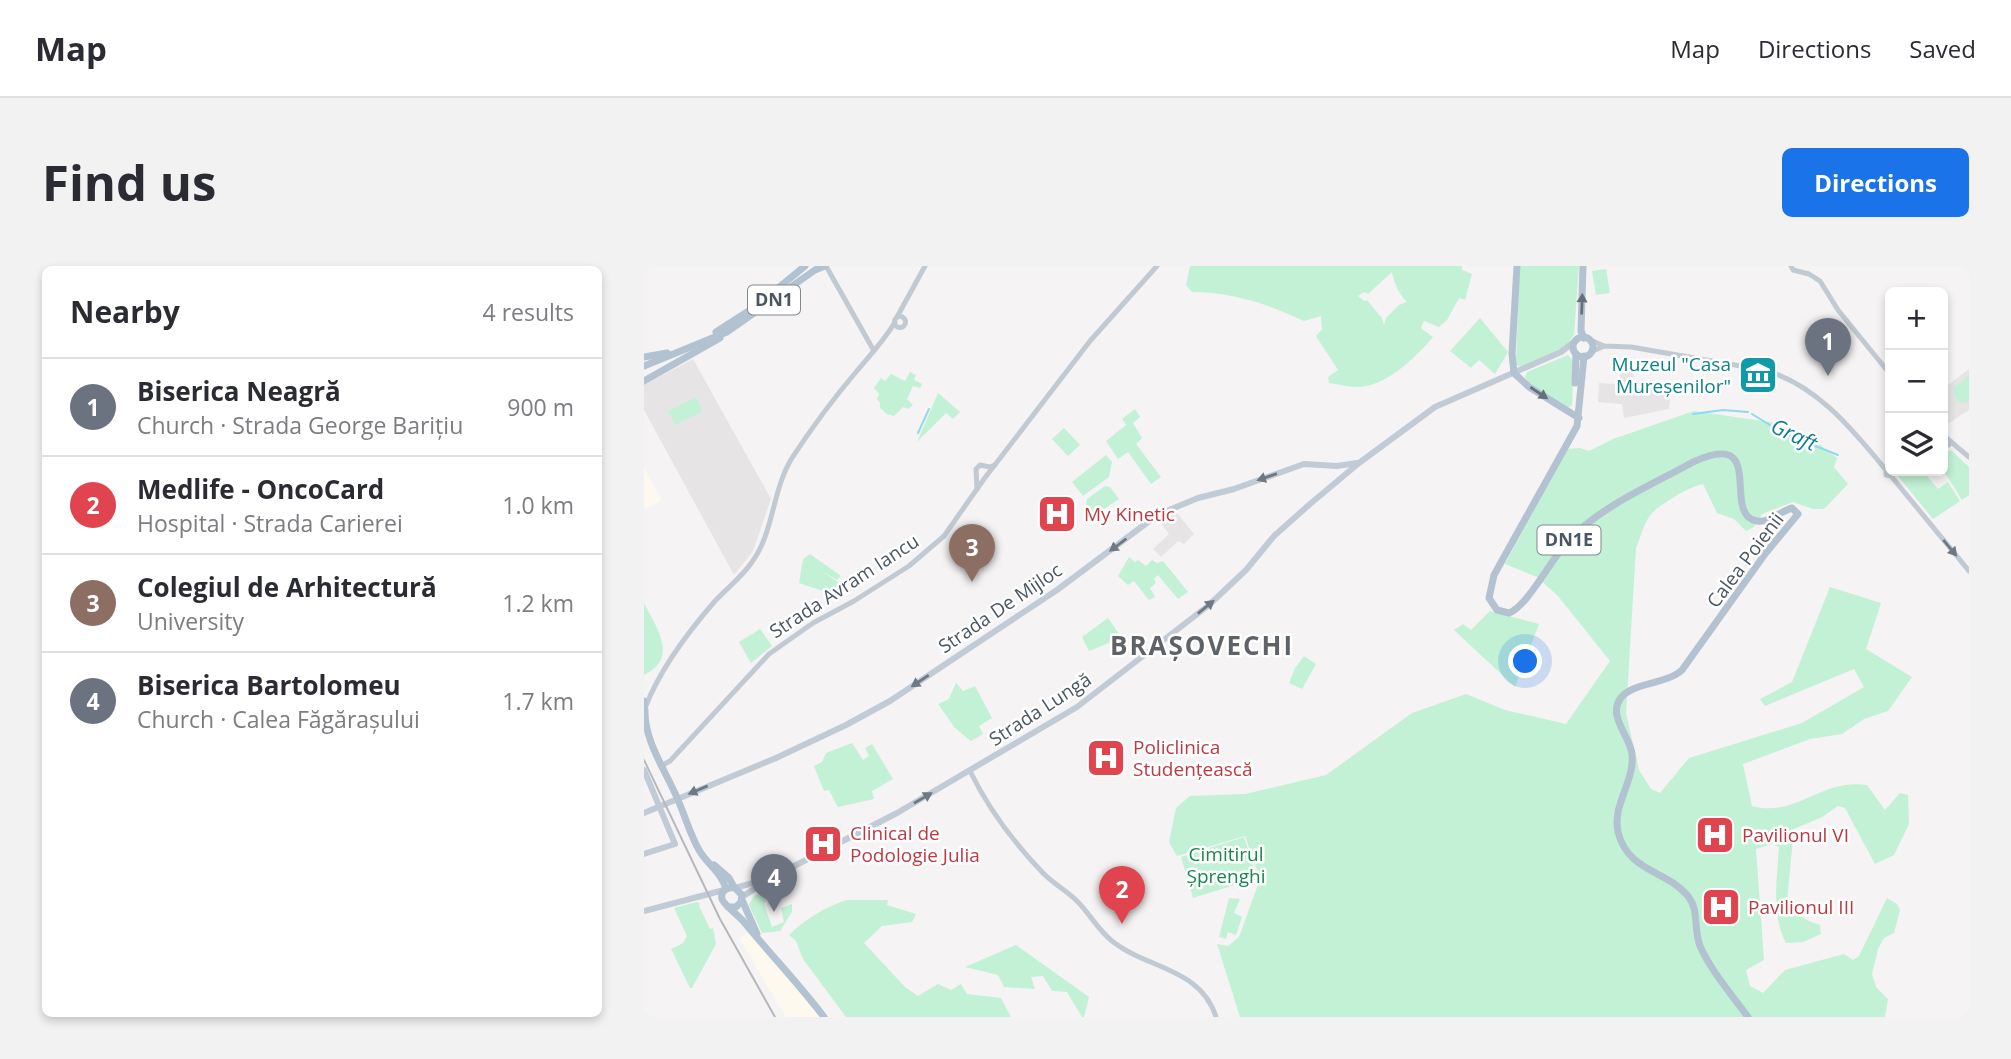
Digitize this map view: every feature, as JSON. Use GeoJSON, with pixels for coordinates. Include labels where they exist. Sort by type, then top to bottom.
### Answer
{"type":"FeatureCollection","features":[{"type":"Feature","properties":{"kind":"main road","name":"DN1"},"geometry":{"type":"LineString","coordinates":[[644,362],[707,336],[742,316],[805,266]]}},
{"type":"Feature","properties":{"kind":"main road","name":"DN1"},"geometry":{"type":"LineString","coordinates":[[644,381],[705,348],[821,266]]}},
{"type":"Feature","properties":{"kind":"main road"},"geometry":{"type":"LineString","coordinates":[[1517,266],[1512,354],[1514,373],[1529,387],[1574,413]]}},
{"type":"Feature","properties":{"kind":"main road","name":"DN1E"},"geometry":{"type":"LineString","coordinates":[[1581,354],[1592,344],[1581,331],[1583,266]]}},
{"type":"Feature","properties":{"kind":"main road"},"geometry":{"type":"LineString","coordinates":[[644,362],[727,332]]}},
{"type":"Feature","properties":{"kind":"main road"},"geometry":{"type":"LineString","coordinates":[[1574,342],[1579,338],[1586,338]]}},
{"type":"Feature","properties":{"kind":"main road","name":"DN1E"},"geometry":{"type":"LineString","coordinates":[[1574,342],[1581,354],[1574,413]]}},
{"type":"Feature","properties":{"kind":"main road","name":"Strada Lungă"},"geometry":{"type":"LineString","coordinates":[[742,898],[773,877],[897,813],[1077,707],[1209,605],[1246,569],[1274,536],[1344,475],[1431,410],[1560,352],[1574,342]]}},
{"type":"Feature","properties":{"kind":"main road"},"geometry":{"type":"LineString","coordinates":[[1560,352],[1581,354]]}},
{"type":"Feature","properties":{"kind":"main road"},"geometry":{"type":"LineString","coordinates":[[1500,380],[1507,372],[1512,354]]}},
{"type":"Feature","properties":{"kind":"main road","name":"Calea Poienii"},"geometry":{"type":"LineString","coordinates":[[1574,413],[1571,436],[1494,575],[1489,594],[1492,605],[1502,612],[1514,611],[1526,600],[1556,554],[1580,529],[1693,462],[1715,454],[1731,457],[1739,467],[1742,508],[1750,518],[1765,520],[1792,508],[1797,512],[1797,518],[1765,554],[1682,670],[1671,679],[1630,691],[1619,700],[1617,717],[1629,743],[1632,759],[1618,812],[1618,831],[1624,847],[1632,858],[1684,891],[1693,903],[1701,948],[1748,1017]]}},
{"type":"Feature","properties":{"kind":"main road","name":"Strada Lungă"},"geometry":{"type":"LineString","coordinates":[[1343,466],[1359,463]]}},
{"type":"Feature","properties":{"kind":"main road","name":"Strada De Mijloc"},"geometry":{"type":"LineString","coordinates":[[644,813],[799,747],[890,701],[1050,595],[1148,522],[1169,510],[1304,464],[1343,466]]}},
{"type":"Feature","properties":{"kind":"main road"},"geometry":{"type":"LineString","coordinates":[[1343,466],[1344,475]]}},
{"type":"Feature","properties":{"kind":"main road"},"geometry":{"type":"LineString","coordinates":[[645,704],[645,725],[699,849],[709,863],[727,876],[730,889],[725,904]]}},
{"type":"Feature","properties":{"kind":"main road"},"geometry":{"type":"LineString","coordinates":[[644,731],[651,741]]}},
{"type":"Feature","properties":{"kind":"main road"},"geometry":{"type":"LineString","coordinates":[[644,770],[665,805],[675,844],[644,854]]}},
{"type":"Feature","properties":{"kind":"main road"},"geometry":{"type":"LineString","coordinates":[[665,805],[671,797],[671,782]]}},
{"type":"Feature","properties":{"kind":"main road"},"geometry":{"type":"LineString","coordinates":[[665,805],[684,814]]}},
{"type":"Feature","properties":{"kind":"main road","name":"Strada Lungă"},"geometry":{"type":"LineString","coordinates":[[644,911],[773,877]]}},
{"type":"Feature","properties":{"kind":"main road"},"geometry":{"type":"LineString","coordinates":[[730,889],[741,892],[760,939]]}},
{"type":"Feature","properties":{"kind":"main road"},"geometry":{"type":"LineString","coordinates":[[710,894],[718,896],[760,939],[824,1017]]}},
{"type":"Feature","properties":{"kind":"main road"},"geometry":{"type":"LineString","coordinates":[[725,904],[738,906],[742,898]]}},
{"type":"Feature","properties":{"kind":"street"},"geometry":{"type":"LineString","coordinates":[[821,266],[874,351]]}},
{"type":"Feature","properties":{"kind":"street"},"geometry":{"type":"LineString","coordinates":[[645,704],[694,626],[752,562],[762,545],[781,481],[792,459],[838,393],[888,334],[925,266]]}},
{"type":"Feature","properties":{"kind":"street","name":"Strada Avram Iancu"},"geometry":{"type":"LineString","coordinates":[[663,765],[670,761],[775,649],[813,623],[883,584],[932,548],[955,524],[986,477],[1098,331],[1157,266]]}},
{"type":"Feature","properties":{"kind":"street"},"geometry":{"type":"LineString","coordinates":[[1792,268],[1820,281],[1838,310],[1885,368]]}},
{"type":"Feature","properties":{"kind":"street"},"geometry":{"type":"LineString","coordinates":[[888,334],[905,325],[906,303]]}},
{"type":"Feature","properties":{"kind":"street"},"geometry":{"type":"LineString","coordinates":[[896,319],[903,317],[906,320]]}},
{"type":"Feature","properties":{"kind":"street"},"geometry":{"type":"LineString","coordinates":[[896,319],[897,326],[901,327]]}},
{"type":"Feature","properties":{"kind":"street"},"geometry":{"type":"LineString","coordinates":[[1586,338],[1604,346]]}},
{"type":"Feature","properties":{"kind":"street"},"geometry":{"type":"LineString","coordinates":[[1581,354],[1604,346],[1631,347],[1725,362],[1781,375],[1808,390],[1830,408],[1885,465]]}},
{"type":"Feature","properties":{"kind":"street"},"geometry":{"type":"LineString","coordinates":[[1948,444],[1969,457]]}},
{"type":"Feature","properties":{"kind":"street"},"geometry":{"type":"LineString","coordinates":[[978,488],[975,471],[978,467],[997,463]]}},
{"type":"Feature","properties":{"kind":"street"},"geometry":{"type":"LineString","coordinates":[[976,477],[986,477],[986,467]]}},
{"type":"Feature","properties":{"kind":"street"},"geometry":{"type":"LineString","coordinates":[[1895,476],[1969,571]]}},
{"type":"Feature","properties":{"kind":"street"},"geometry":{"type":"LineString","coordinates":[[970,771],[984,798],[1016,842],[1047,877],[1079,903],[1106,936],[1119,946],[1191,981],[1209,1000],[1216,1017]]}},
{"type":"Feature","properties":{"kind":"shaded area"},"geometry":{"type":"Polygon","coordinates":[[[693,359],[771,499],[753,551],[734,575],[644,410],[644,385],[693,359]]]}},
{"type":"Feature","properties":{"kind":"shaded area"},"geometry":{"type":"Polygon","coordinates":[[[1621,366],[1634,367],[1633,383],[1637,389],[1671,391],[1669,409],[1624,418],[1622,404],[1598,402],[1599,383],[1615,384],[1615,391],[1619,391],[1621,366]]]}},
{"type":"Feature","properties":{"kind":"shaded area"},"geometry":{"type":"Polygon","coordinates":[[[1969,369],[1969,410],[1948,424],[1948,413],[1948,385],[1969,369]]]}},
{"type":"Feature","properties":{"kind":"shaded area"},"geometry":{"type":"Polygon","coordinates":[[[644,468],[662,500],[644,510],[644,468]]]}},
{"type":"Feature","properties":{"kind":"shaded area"},"geometry":{"type":"Polygon","coordinates":[[[1177,513],[1194,534],[1184,544],[1178,541],[1161,557],[1153,549],[1169,534],[1160,522],[1177,513]]]}},
{"type":"Feature","properties":{"kind":"shaded area"},"geometry":{"type":"Polygon","coordinates":[[[757,930],[827,1017],[786,1017],[739,938],[757,930]]]}},
{"type":"Feature","properties":{"kind":"green space"},"geometry":{"type":"Polygon","coordinates":[[[1190,266],[1462,266],[1462,270],[1472,274],[1465,300],[1459,298],[1447,320],[1439,327],[1424,321],[1421,328],[1433,337],[1418,354],[1389,377],[1367,386],[1356,387],[1329,383],[1328,377],[1338,370],[1316,336],[1322,329],[1321,316],[1304,321],[1250,300],[1192,292],[1186,285],[1190,266]],[[1392,272],[1368,294],[1364,292],[1358,296],[1364,301],[1367,300],[1382,318],[1384,325],[1386,318],[1399,305],[1407,302],[1399,292],[1392,272]]]}},
{"type":"Feature","properties":{"kind":"green space"},"geometry":{"type":"Polygon","coordinates":[[[1520,266],[1579,266],[1574,335],[1565,347],[1522,367],[1516,365],[1520,266]]]}},
{"type":"Feature","properties":{"kind":"green space"},"geometry":{"type":"Polygon","coordinates":[[[1606,269],[1610,293],[1596,295],[1592,271],[1606,269]]]}},
{"type":"Feature","properties":{"kind":"green space"},"geometry":{"type":"Polygon","coordinates":[[[1480,318],[1508,352],[1495,374],[1479,360],[1471,368],[1450,351],[1480,318]]]}},
{"type":"Feature","properties":{"kind":"green space"},"geometry":{"type":"Polygon","coordinates":[[[1568,355],[1574,362],[1572,405],[1568,408],[1529,383],[1525,377],[1527,372],[1568,355]]]}},
{"type":"Feature","properties":{"kind":"green space"},"geometry":{"type":"Polygon","coordinates":[[[910,372],[916,375],[914,380],[922,384],[920,388],[913,386],[907,399],[913,405],[908,409],[903,407],[894,416],[887,414],[880,408],[877,399],[879,394],[874,388],[881,378],[885,381],[891,374],[905,381],[910,372]]]}},
{"type":"Feature","properties":{"kind":"green space"},"geometry":{"type":"Polygon","coordinates":[[[1969,375],[1969,401],[1962,403],[1957,400],[1953,389],[1969,375]]]}},
{"type":"Feature","properties":{"kind":"green space"},"geometry":{"type":"Polygon","coordinates":[[[938,393],[960,412],[953,419],[946,413],[917,442],[938,393]]]}},
{"type":"Feature","properties":{"kind":"green space"},"geometry":{"type":"Polygon","coordinates":[[[696,397],[703,411],[675,425],[668,411],[696,397]]]}},
{"type":"Feature","properties":{"kind":"green space"},"geometry":{"type":"Polygon","coordinates":[[[1135,409],[1140,417],[1133,423],[1142,438],[1136,444],[1161,477],[1151,484],[1128,452],[1118,459],[1106,441],[1126,425],[1122,419],[1135,409]]]}},
{"type":"Feature","properties":{"kind":"green space"},"geometry":{"type":"Polygon","coordinates":[[[1694,411],[1776,423],[1816,442],[1837,458],[1834,467],[1848,484],[1824,509],[1813,509],[1793,502],[1762,514],[1754,527],[1746,531],[1734,519],[1717,513],[1703,484],[1677,495],[1650,516],[1636,548],[1626,713],[1639,770],[1651,789],[1660,793],[1689,758],[1802,723],[1864,687],[1854,669],[1765,706],[1760,699],[1792,682],[1830,587],[1881,603],[1866,649],[1912,677],[1888,711],[1864,719],[1842,734],[1810,739],[1743,764],[1752,806],[1782,807],[1851,784],[1867,785],[1885,810],[1900,793],[1908,795],[1909,824],[1894,855],[1875,864],[1845,808],[1838,806],[1822,817],[1794,829],[1787,901],[1801,916],[1820,925],[1821,934],[1803,942],[1786,943],[1778,921],[1776,896],[1779,847],[1773,844],[1756,849],[1764,960],[1746,970],[1750,986],[1763,993],[1785,970],[1844,954],[1853,960],[1859,956],[1887,898],[1897,904],[1900,910],[1894,933],[1884,938],[1878,949],[1872,974],[1876,987],[1888,999],[1885,1017],[1240,1017],[1217,944],[1228,946],[1239,937],[1260,879],[1245,836],[1177,856],[1169,842],[1176,808],[1190,796],[1245,794],[1326,775],[1412,713],[1466,694],[1505,710],[1566,724],[1610,661],[1558,596],[1537,577],[1505,564],[1567,449],[1580,448],[1589,451],[1613,439],[1694,411]]]}},
{"type":"Feature","properties":{"kind":"green space"},"geometry":{"type":"Polygon","coordinates":[[[1064,428],[1080,445],[1068,456],[1052,439],[1064,428]]]}},
{"type":"Feature","properties":{"kind":"green space"},"geometry":{"type":"Polygon","coordinates":[[[1951,450],[1969,467],[1969,495],[1962,500],[1947,476],[1948,452],[1951,450]]]}},
{"type":"Feature","properties":{"kind":"green space"},"geometry":{"type":"Polygon","coordinates":[[[1106,455],[1112,462],[1109,477],[1083,496],[1072,482],[1106,455]]]}},
{"type":"Feature","properties":{"kind":"green space"},"geometry":{"type":"Polygon","coordinates":[[[1898,476],[1927,476],[1938,489],[1948,482],[1960,501],[1933,519],[1898,476]]]}},
{"type":"Feature","properties":{"kind":"green space"},"geometry":{"type":"Polygon","coordinates":[[[1105,486],[1110,487],[1119,499],[1094,516],[1086,504],[1087,499],[1105,486]]]}},
{"type":"Feature","properties":{"kind":"green space"},"geometry":{"type":"Polygon","coordinates":[[[810,554],[841,576],[837,580],[823,572],[848,589],[823,591],[799,583],[803,559],[810,554]]]}},
{"type":"Feature","properties":{"kind":"green space"},"geometry":{"type":"Polygon","coordinates":[[[1129,557],[1146,566],[1152,560],[1157,563],[1163,561],[1188,592],[1178,599],[1158,575],[1154,579],[1156,583],[1150,588],[1155,597],[1149,600],[1134,581],[1128,585],[1118,576],[1129,557]]]}},
{"type":"Feature","properties":{"kind":"green space"},"geometry":{"type":"Polygon","coordinates":[[[644,603],[659,632],[663,651],[655,668],[644,675],[644,603]]]}},
{"type":"Feature","properties":{"kind":"green space"},"geometry":{"type":"Polygon","coordinates":[[[1490,611],[1539,624],[1515,687],[1454,630],[1463,624],[1471,630],[1490,611]]]}},
{"type":"Feature","properties":{"kind":"green space"},"geometry":{"type":"Polygon","coordinates":[[[1108,618],[1125,642],[1115,646],[1111,642],[1089,651],[1082,637],[1108,618]]]}},
{"type":"Feature","properties":{"kind":"green space"},"geometry":{"type":"Polygon","coordinates":[[[760,629],[772,646],[751,663],[739,642],[760,629]]]}},
{"type":"Feature","properties":{"kind":"green space"},"geometry":{"type":"Polygon","coordinates":[[[1304,656],[1316,664],[1302,689],[1289,683],[1304,656]]]}},
{"type":"Feature","properties":{"kind":"green space"},"geometry":{"type":"Polygon","coordinates":[[[956,683],[963,691],[975,686],[992,718],[979,726],[983,734],[971,741],[955,728],[938,704],[949,699],[956,683]]]}},
{"type":"Feature","properties":{"kind":"green space"},"geometry":{"type":"Polygon","coordinates":[[[852,743],[863,760],[869,756],[865,748],[872,744],[893,779],[872,791],[874,799],[838,807],[829,790],[824,791],[814,766],[822,762],[826,753],[852,743]]]}},
{"type":"Feature","properties":{"kind":"green space","name":"Cimitirul Șprenghi"},"geometry":{"type":"Polygon","coordinates":[[[1244,837],[1257,878],[1193,898],[1181,857],[1244,837]]]}},
{"type":"Feature","properties":{"kind":"green space"},"geometry":{"type":"Polygon","coordinates":[[[771,891],[773,896],[768,897],[764,904],[772,927],[784,922],[781,908],[792,904],[792,912],[780,931],[762,933],[749,905],[754,896],[771,891]]]}},
{"type":"Feature","properties":{"kind":"green space"},"geometry":{"type":"Polygon","coordinates":[[[1229,898],[1240,899],[1234,913],[1242,917],[1236,935],[1228,932],[1226,939],[1219,937],[1229,898]]]}},
{"type":"Feature","properties":{"kind":"green space"},"geometry":{"type":"Polygon","coordinates":[[[847,900],[888,900],[887,905],[916,914],[912,922],[882,926],[864,943],[905,987],[918,996],[938,984],[951,990],[961,984],[967,994],[1001,998],[1011,1017],[846,1017],[803,959],[796,941],[789,935],[816,914],[847,900]]]}},
{"type":"Feature","properties":{"kind":"green space"},"geometry":{"type":"Polygon","coordinates":[[[697,902],[710,929],[713,928],[716,944],[690,988],[671,949],[683,943],[687,936],[674,908],[697,902]]]}},
{"type":"Feature","properties":{"kind":"green space"},"geometry":{"type":"Polygon","coordinates":[[[1016,945],[1089,997],[1084,1017],[1067,992],[1052,991],[1043,976],[1031,977],[1035,989],[1004,987],[998,975],[965,967],[1016,945]]]}},
{"type":"Feature","properties":{"kind":"waterway"},"geometry":{"type":"LineString","coordinates":[[918,433],[929,409]]}},
{"type":"Feature","properties":{"kind":"waterway","name":"Graft"},"geometry":{"type":"LineString","coordinates":[[1693,414],[1723,410],[1748,412]]}},
{"type":"Feature","properties":{"kind":"waterway","name":"Graft"},"geometry":{"type":"LineString","coordinates":[[1752,414],[1783,433],[1838,455]]}},
{"type":"Feature","properties":{"kind":"railway"},"geometry":{"type":"LineString","coordinates":[[644,760],[720,919],[775,1017]]}},
{"type":"Feature","properties":{"kind":"place","name":"Muzeul \"Casa Mureșenilor\""},"geometry":{"type":"Point","coordinates":[1758,375]}},
{"type":"Feature","properties":{"kind":"place","name":"Biserica Neagră"},"geometry":{"type":"Point","coordinates":[1828,376]}},
{"type":"Feature","properties":{"kind":"place","name":"My Kinetic"},"geometry":{"type":"Point","coordinates":[1057,514]}},
{"type":"Feature","properties":{"kind":"place","name":"Colegiul de Arhitectură"},"geometry":{"type":"Point","coordinates":[972,582]}},
{"type":"Feature","properties":{"kind":"place","name":"Policlinica Studențească"},"geometry":{"type":"Point","coordinates":[1106,758]}},
{"type":"Feature","properties":{"kind":"place","name":"Pavilionul VI"},"geometry":{"type":"Point","coordinates":[1715,835]}},
{"type":"Feature","properties":{"kind":"place","name":"Clinical de Podologie Julia"},"geometry":{"type":"Point","coordinates":[823,844]}},
{"type":"Feature","properties":{"kind":"place","name":"Pavilionul III"},"geometry":{"type":"Point","coordinates":[1721,907]}},
{"type":"Feature","properties":{"kind":"place","name":"Biserica Bartolomeu"},"geometry":{"type":"Point","coordinates":[774,912]}},
{"type":"Feature","properties":{"kind":"place","name":"Medlife - OncoCard"},"geometry":{"type":"Point","coordinates":[1122,924]}},
{"type":"Feature","properties":{"kind":"district","name":"BRAȘOVECHI"},"geometry":{"type":"Point","coordinates":[1202,646]}}]}
